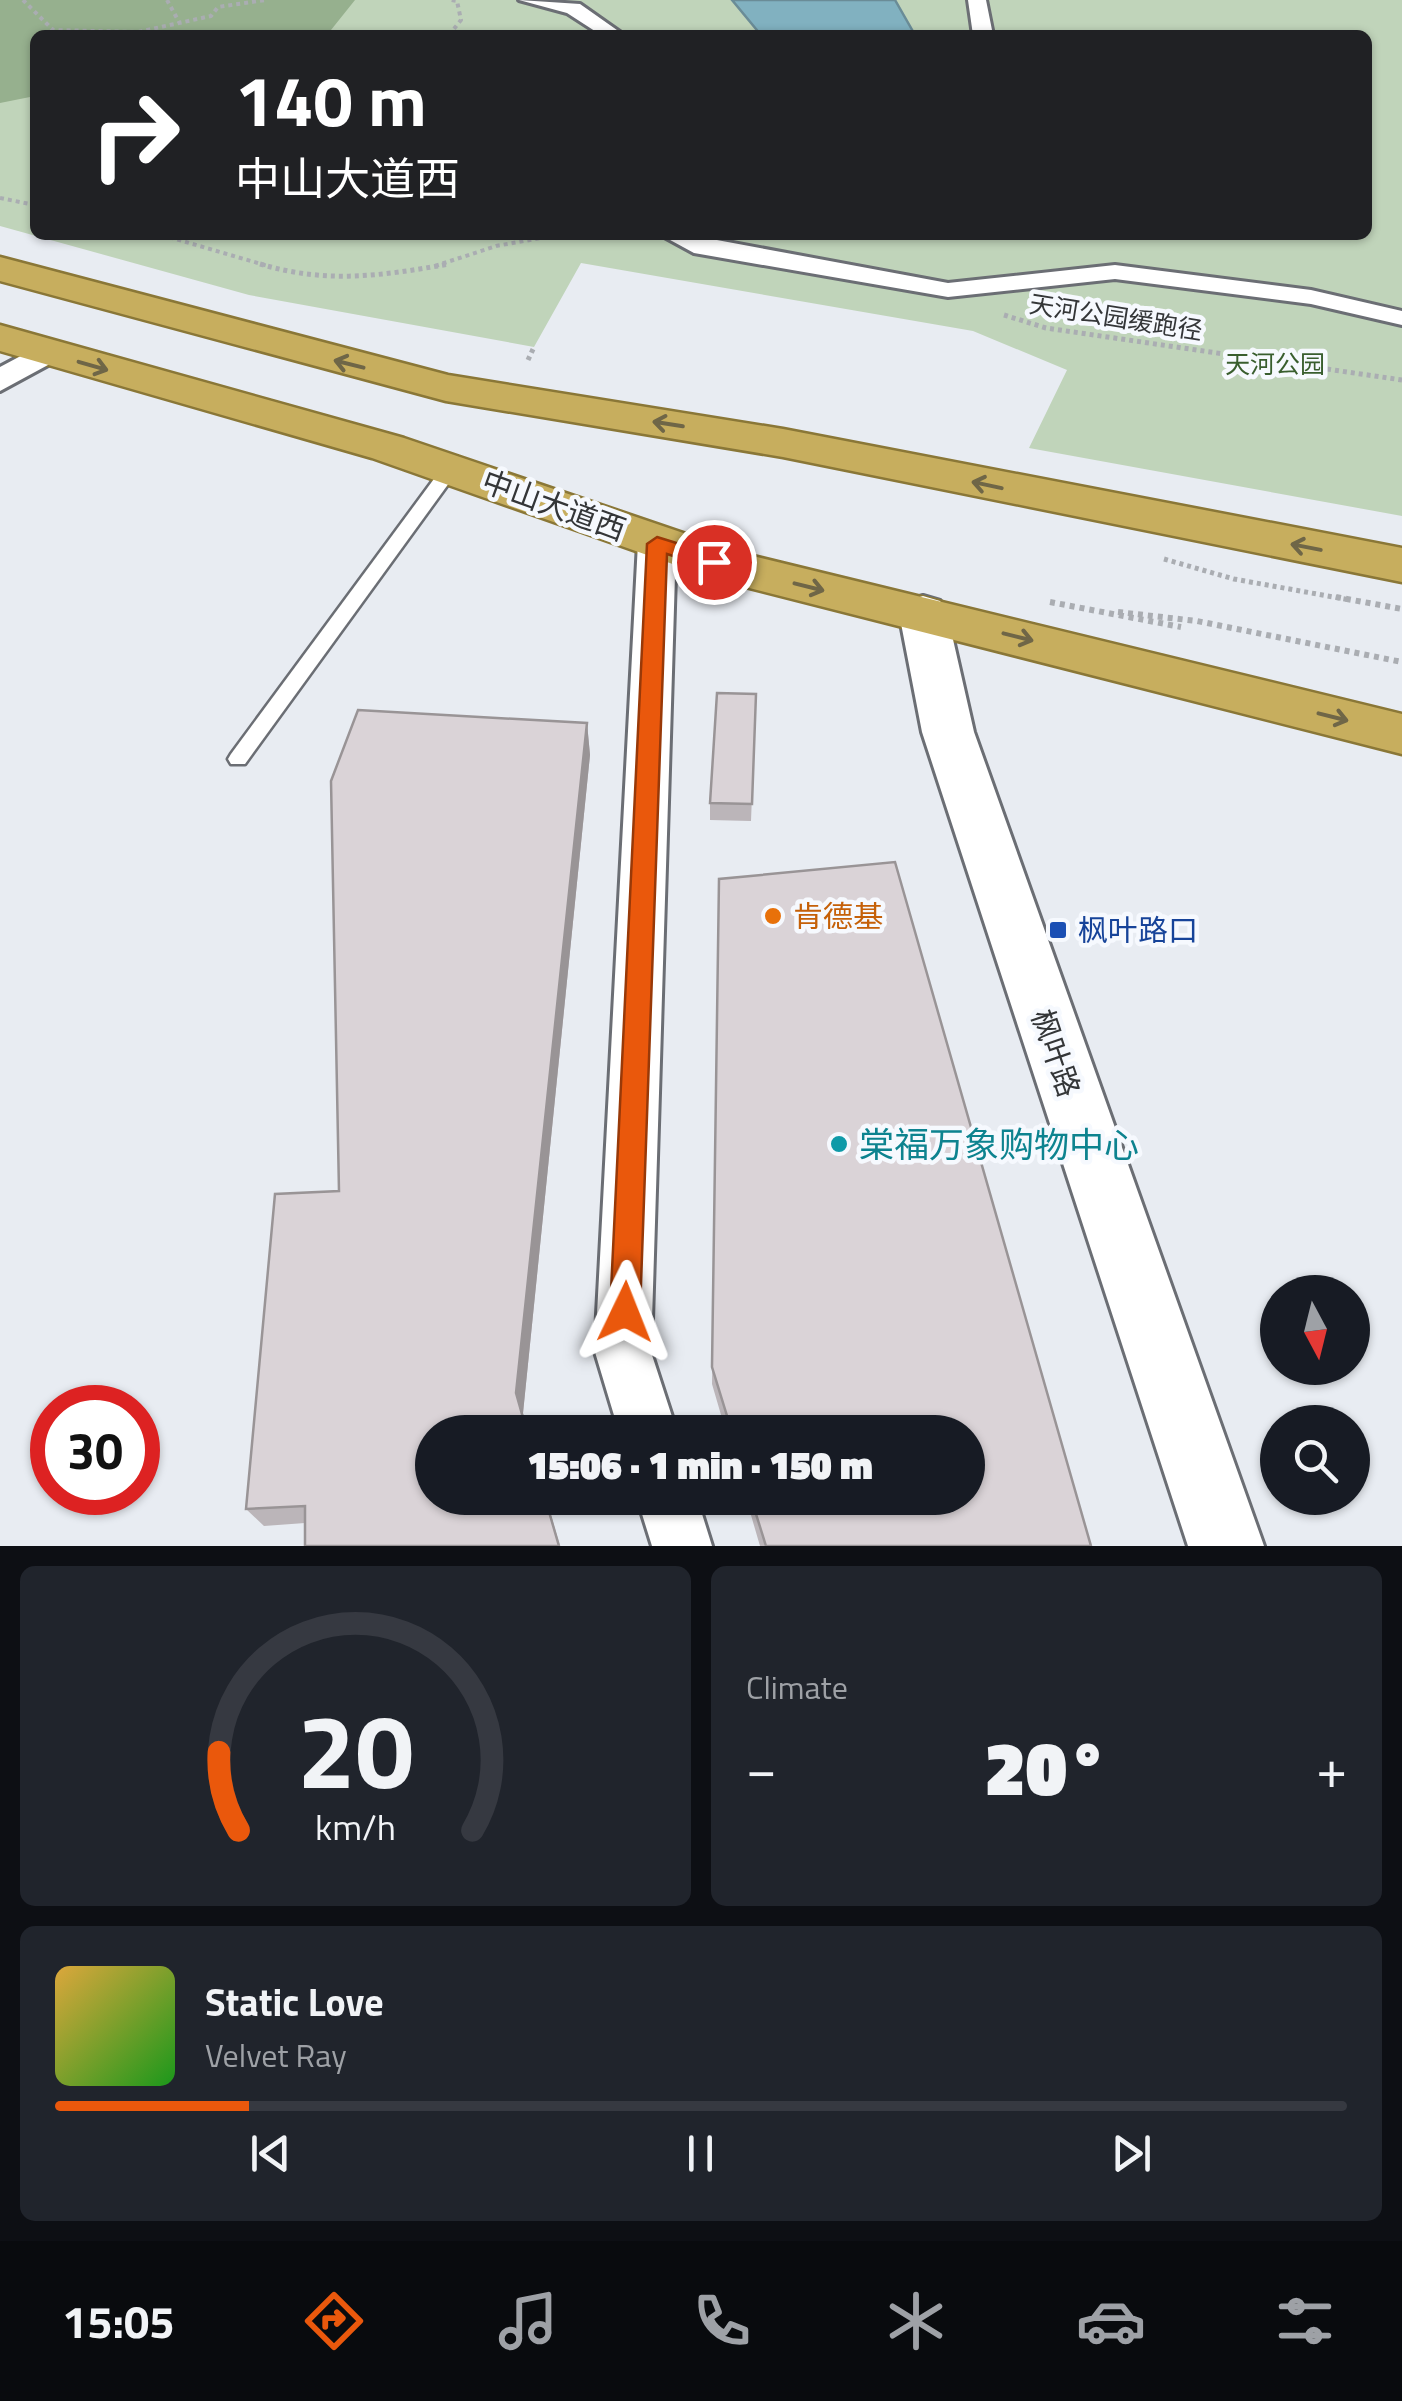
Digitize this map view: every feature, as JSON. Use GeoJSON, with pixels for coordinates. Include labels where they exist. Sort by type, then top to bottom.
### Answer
{"type":"FeatureCollection","features":[{"type":"Feature","properties":{"kind":"highway"},"geometry":{"type":"LineString","coordinates":[[0,269],[461,391],[782,443],[1402,566]]}},
{"type":"Feature","properties":{"kind":"highway","name":"中山大道西"},"geometry":{"type":"LineString","coordinates":[[0,338],[451,468],[657,544],[735,568],[1402,734]]}},
{"type":"Feature","properties":{"kind":"street"},"geometry":{"type":"LineString","coordinates":[[528,0],[572,8],[606,30]]}},
{"type":"Feature","properties":{"kind":"street"},"geometry":{"type":"LineString","coordinates":[[977,0],[982,30]]}},
{"type":"Feature","properties":{"kind":"street"},"geometry":{"type":"LineString","coordinates":[[682,240],[694,246],[948,290],[1116,272],[1311,297],[1402,318]]}},
{"type":"Feature","properties":{"kind":"street"},"geometry":{"type":"LineString","coordinates":[[0,381],[47,352]]}},
{"type":"Feature","properties":{"kind":"street"},"geometry":{"type":"LineString","coordinates":[[643,1415],[624,1352],[657,544]]}},
{"type":"Feature","properties":{"kind":"street","name":"枫叶路"},"geometry":{"type":"LineString","coordinates":[[923,613],[948,732],[1226,1546]]}},
{"type":"Feature","properties":{"kind":"street"},"geometry":{"type":"LineString","coordinates":[[672,1515],[682,1546]]}},
{"type":"Feature","properties":{"kind":"lane"},"geometry":{"type":"LineString","coordinates":[[238,758],[451,468]]}},
{"type":"Feature","properties":{"kind":"path"},"geometry":{"type":"LineString","coordinates":[[23,0],[53,30]]}},
{"type":"Feature","properties":{"kind":"path"},"geometry":{"type":"LineString","coordinates":[[167,0],[179,22]]}},
{"type":"Feature","properties":{"kind":"path"},"geometry":{"type":"LineString","coordinates":[[146,30],[210,16],[218,6],[265,0]]}},
{"type":"Feature","properties":{"kind":"path"},"geometry":{"type":"LineString","coordinates":[[451,0],[457,1],[461,20],[453,30]]}},
{"type":"Feature","properties":{"kind":"path"},"geometry":{"type":"LineString","coordinates":[[0,198],[30,203]]}},
{"type":"Feature","properties":{"kind":"path"},"geometry":{"type":"LineString","coordinates":[[179,240],[284,271],[365,279],[453,263],[496,246],[530,240]]}},
{"type":"Feature","properties":{"kind":"path","name":"天河公园缓跑径"},"geometry":{"type":"LineString","coordinates":[[948,290],[1046,328],[1323,365],[1402,380]]}},
{"type":"Feature","properties":{"kind":"path"},"geometry":{"type":"LineString","coordinates":[[528,360],[534,347]]}},
{"type":"Feature","properties":{"kind":"path"},"geometry":{"type":"LineString","coordinates":[[1148,554],[1234,578],[1402,610]]}},
{"type":"Feature","properties":{"kind":"path"},"geometry":{"type":"LineString","coordinates":[[1034,599],[1181,627]]}},
{"type":"Feature","properties":{"kind":"path"},"geometry":{"type":"LineString","coordinates":[[1090,610],[1197,621],[1402,662]]}},
{"type":"Feature","properties":{"kind":"green space","name":"天河公园"},"geometry":{"type":"Polygon","coordinates":[[[0,0],[1402,0],[1402,516],[1029,448],[1067,370],[973,331],[581,263],[534,347],[249,295],[51,240],[1372,240],[1372,30],[30,30],[30,234],[0,226],[0,0]]]}},
{"type":"Feature","properties":{"kind":"green space"},"geometry":{"type":"Polygon","coordinates":[[[0,0],[355,0],[331,30],[30,30],[30,97],[0,103],[0,0]]]}},
{"type":"Feature","properties":{"kind":"water"},"geometry":{"type":"Polygon","coordinates":[[[732,0],[895,0],[912,30],[757,30],[732,0]]]}},
{"type":"Feature","properties":{"kind":"building"},"geometry":{"type":"Polygon","coordinates":[[[717,693],[756,694],[752,804],[710,803],[717,693]]]}},
{"type":"Feature","properties":{"kind":"building"},"geometry":{"type":"Polygon","coordinates":[[[358,710],[587,723],[516,1393],[522,1415],[415,1415],[415,1515],[550,1515],[559,1546],[305,1546],[305,1506],[246,1509],[275,1194],[339,1191],[331,781],[358,710]]]}},
{"type":"Feature","properties":{"kind":"building","name":"棠福万象购物中心"},"geometry":{"type":"Polygon","coordinates":[[[895,862],[1091,1546],[766,1546],[756,1515],[985,1515],[985,1415],[727,1415],[712,1367],[719,879],[895,862]]]}},
{"type":"Feature","properties":{"kind":"place","name":"肯德基"},"geometry":{"type":"Point","coordinates":[773,916]}},
{"type":"Feature","properties":{"kind":"place","name":"枫叶路口"},"geometry":{"type":"Point","coordinates":[1058,930]}},
{"type":"Feature","properties":{"kind":"place","name":"棠福万象购物中心"},"geometry":{"type":"Point","coordinates":[839,1144]}},
{"type":"Feature","properties":{"kind":"route"},"geometry":{"type":"LineString","coordinates":[[625,1312],[657,544],[714,562]]}}]}
